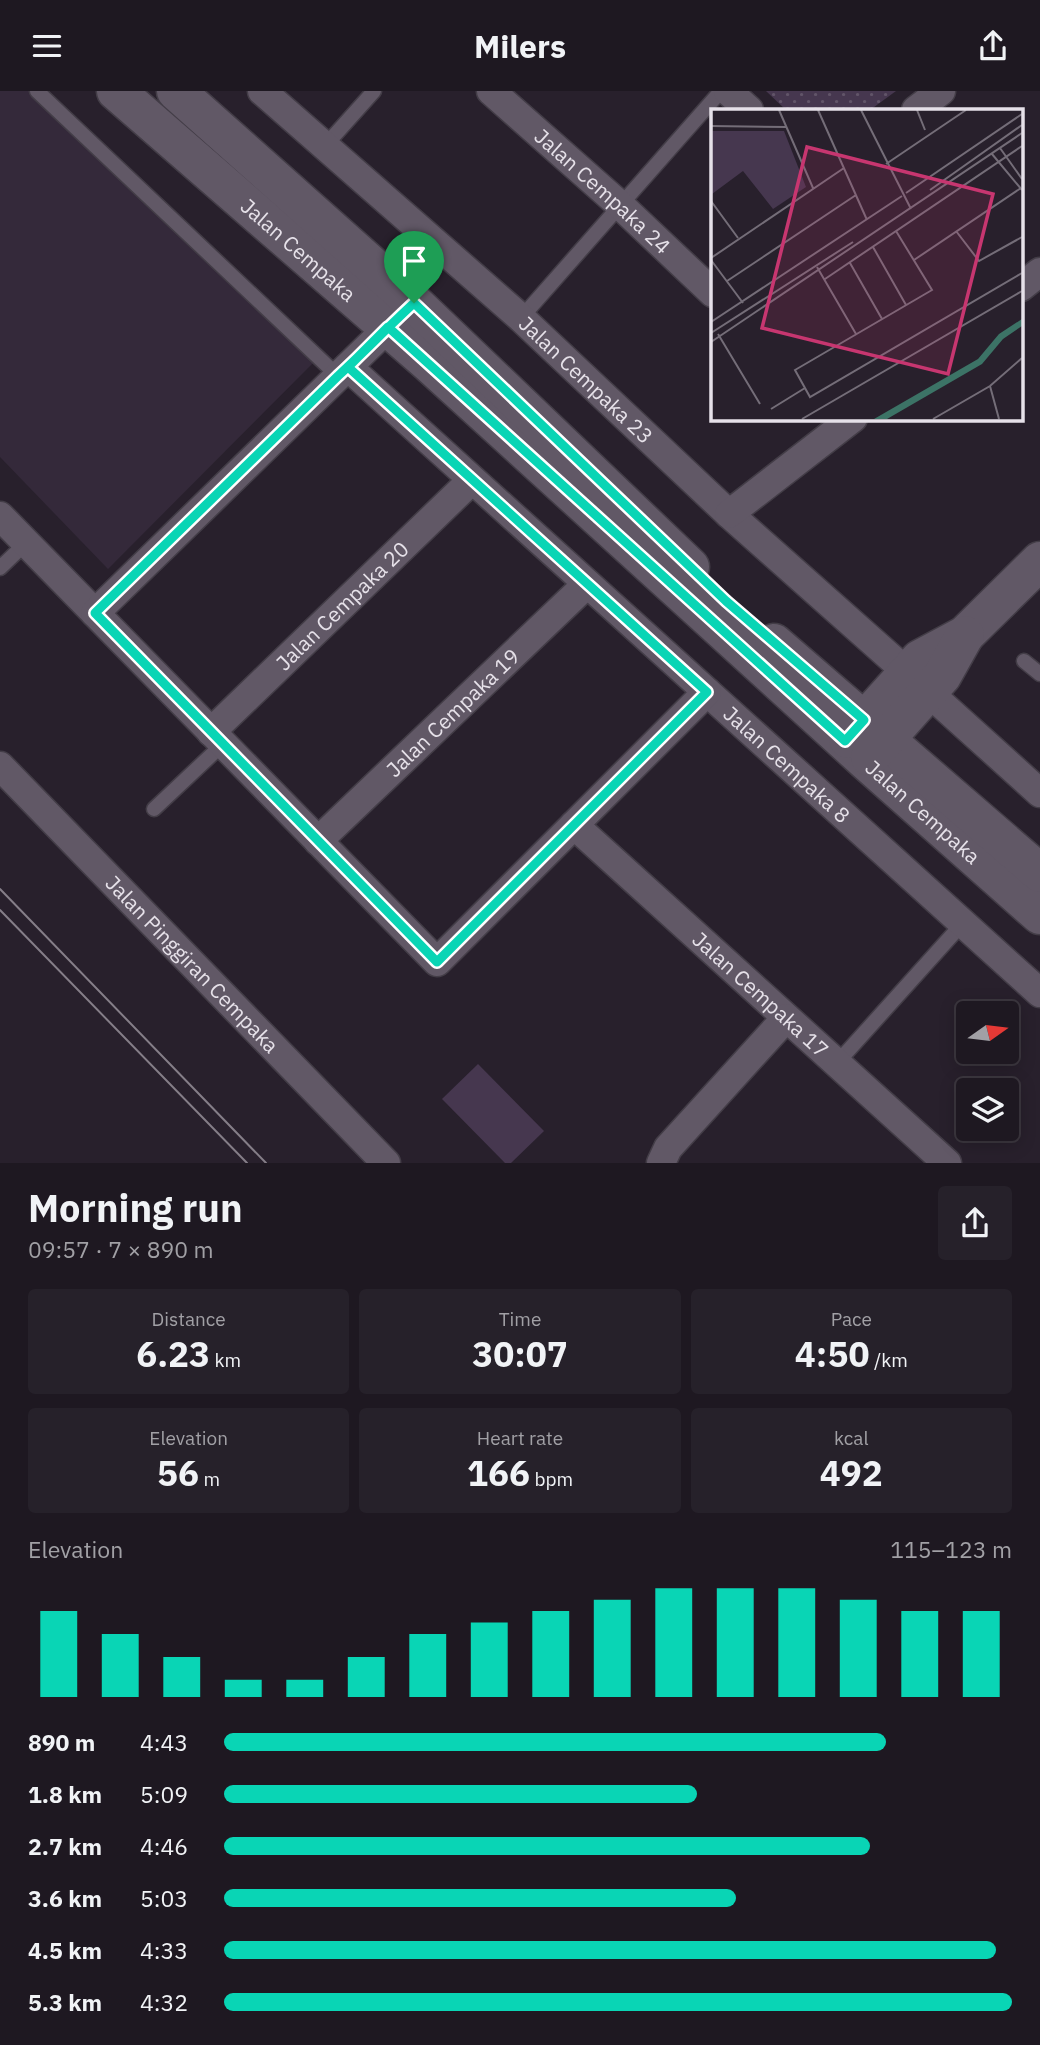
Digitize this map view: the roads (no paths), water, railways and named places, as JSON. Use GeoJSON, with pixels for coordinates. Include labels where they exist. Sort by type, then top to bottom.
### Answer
{"type":"FeatureCollection","features":[{"type":"Feature","properties":{"kind":"main road","name":"Jalan Cempaka"},"geometry":{"type":"LineString","coordinates":[[116,91],[401,315]]}},
{"type":"Feature","properties":{"kind":"main road","name":"Jalan Cempaka"},"geometry":{"type":"LineString","coordinates":[[176,91],[401,315],[865,740],[1040,915]]}},
{"type":"Feature","properties":{"kind":"main road"},"geometry":{"type":"LineString","coordinates":[[865,740],[920,688],[942,676],[965,635],[1040,561]]}},
{"type":"Feature","properties":{"kind":"main road"},"geometry":{"type":"LineString","coordinates":[[920,688],[926,750],[933,780]]}},
{"type":"Feature","properties":{"kind":"main road","name":"Jalan Cempaka"},"geometry":{"type":"LineString","coordinates":[[865,740],[933,780],[1040,873]]}},
{"type":"Feature","properties":{"kind":"street","name":"Jalan Cempaka 23"},"geometry":{"type":"LineString","coordinates":[[262,91],[521,318],[729,514],[1040,793]]}},
{"type":"Feature","properties":{"kind":"street","name":"Jalan Cempaka 24"},"geometry":{"type":"LineString","coordinates":[[491,91],[620,205],[711,291]]}},
{"type":"Feature","properties":{"kind":"street"},"geometry":{"type":"LineString","coordinates":[[728,91],[748,109]]}},
{"type":"Feature","properties":{"kind":"street"},"geometry":{"type":"LineString","coordinates":[[917,109],[941,91]]}},
{"type":"Feature","properties":{"kind":"street"},"geometry":{"type":"LineString","coordinates":[[1023,286],[1040,272]]}},
{"type":"Feature","properties":{"kind":"street"},"geometry":{"type":"LineString","coordinates":[[95,613],[401,315]]}},
{"type":"Feature","properties":{"kind":"street","name":"Jalan Cempaka 8"},"geometry":{"type":"LineString","coordinates":[[343,372],[472,480],[1040,993]]}},
{"type":"Feature","properties":{"kind":"street"},"geometry":{"type":"LineString","coordinates":[[729,514],[848,420]]}},
{"type":"Feature","properties":{"kind":"street","name":"Jalan Cempaka 20"},"geometry":{"type":"LineString","coordinates":[[217,738],[472,480]]}},
{"type":"Feature","properties":{"kind":"street"},"geometry":{"type":"LineString","coordinates":[[0,516],[437,962],[707,692]]}},
{"type":"Feature","properties":{"kind":"street","name":"Jalan Cempaka 19"},"geometry":{"type":"LineString","coordinates":[[318,841],[587,584]]}},
{"type":"Feature","properties":{"kind":"street","name":"Jalan Pinggiran Cempaka"},"geometry":{"type":"LineString","coordinates":[[0,766],[386,1163]]}},
{"type":"Feature","properties":{"kind":"street","name":"Jalan Cempaka 17"},"geometry":{"type":"LineString","coordinates":[[574,825],[947,1163]]}},
{"type":"Feature","properties":{"kind":"street"},"geometry":{"type":"LineString","coordinates":[[661,1163],[668,1148],[786,1017]]}},
{"type":"Feature","properties":{"kind":"lane"},"geometry":{"type":"LineString","coordinates":[[37,91],[343,372]]}},
{"type":"Feature","properties":{"kind":"lane"},"geometry":{"type":"LineString","coordinates":[[324,148],[374,91]]}},
{"type":"Feature","properties":{"kind":"lane"},"geometry":{"type":"LineString","coordinates":[[521,318],[720,91]]}},
{"type":"Feature","properties":{"kind":"lane"},"geometry":{"type":"LineString","coordinates":[[0,568],[26,543]]}},
{"type":"Feature","properties":{"kind":"lane"},"geometry":{"type":"LineString","coordinates":[[1024,661],[1040,674]]}},
{"type":"Feature","properties":{"kind":"lane"},"geometry":{"type":"LineString","coordinates":[[154,809],[217,738]]}},
{"type":"Feature","properties":{"kind":"lane"},"geometry":{"type":"LineString","coordinates":[[837,1063],[963,923]]}},
{"type":"Feature","properties":{"kind":"tram line"},"geometry":{"type":"LineString","coordinates":[[0,889],[266,1163]]}},
{"type":"Feature","properties":{"kind":"tram line"},"geometry":{"type":"LineString","coordinates":[[0,910],[247,1163]]}}]}
